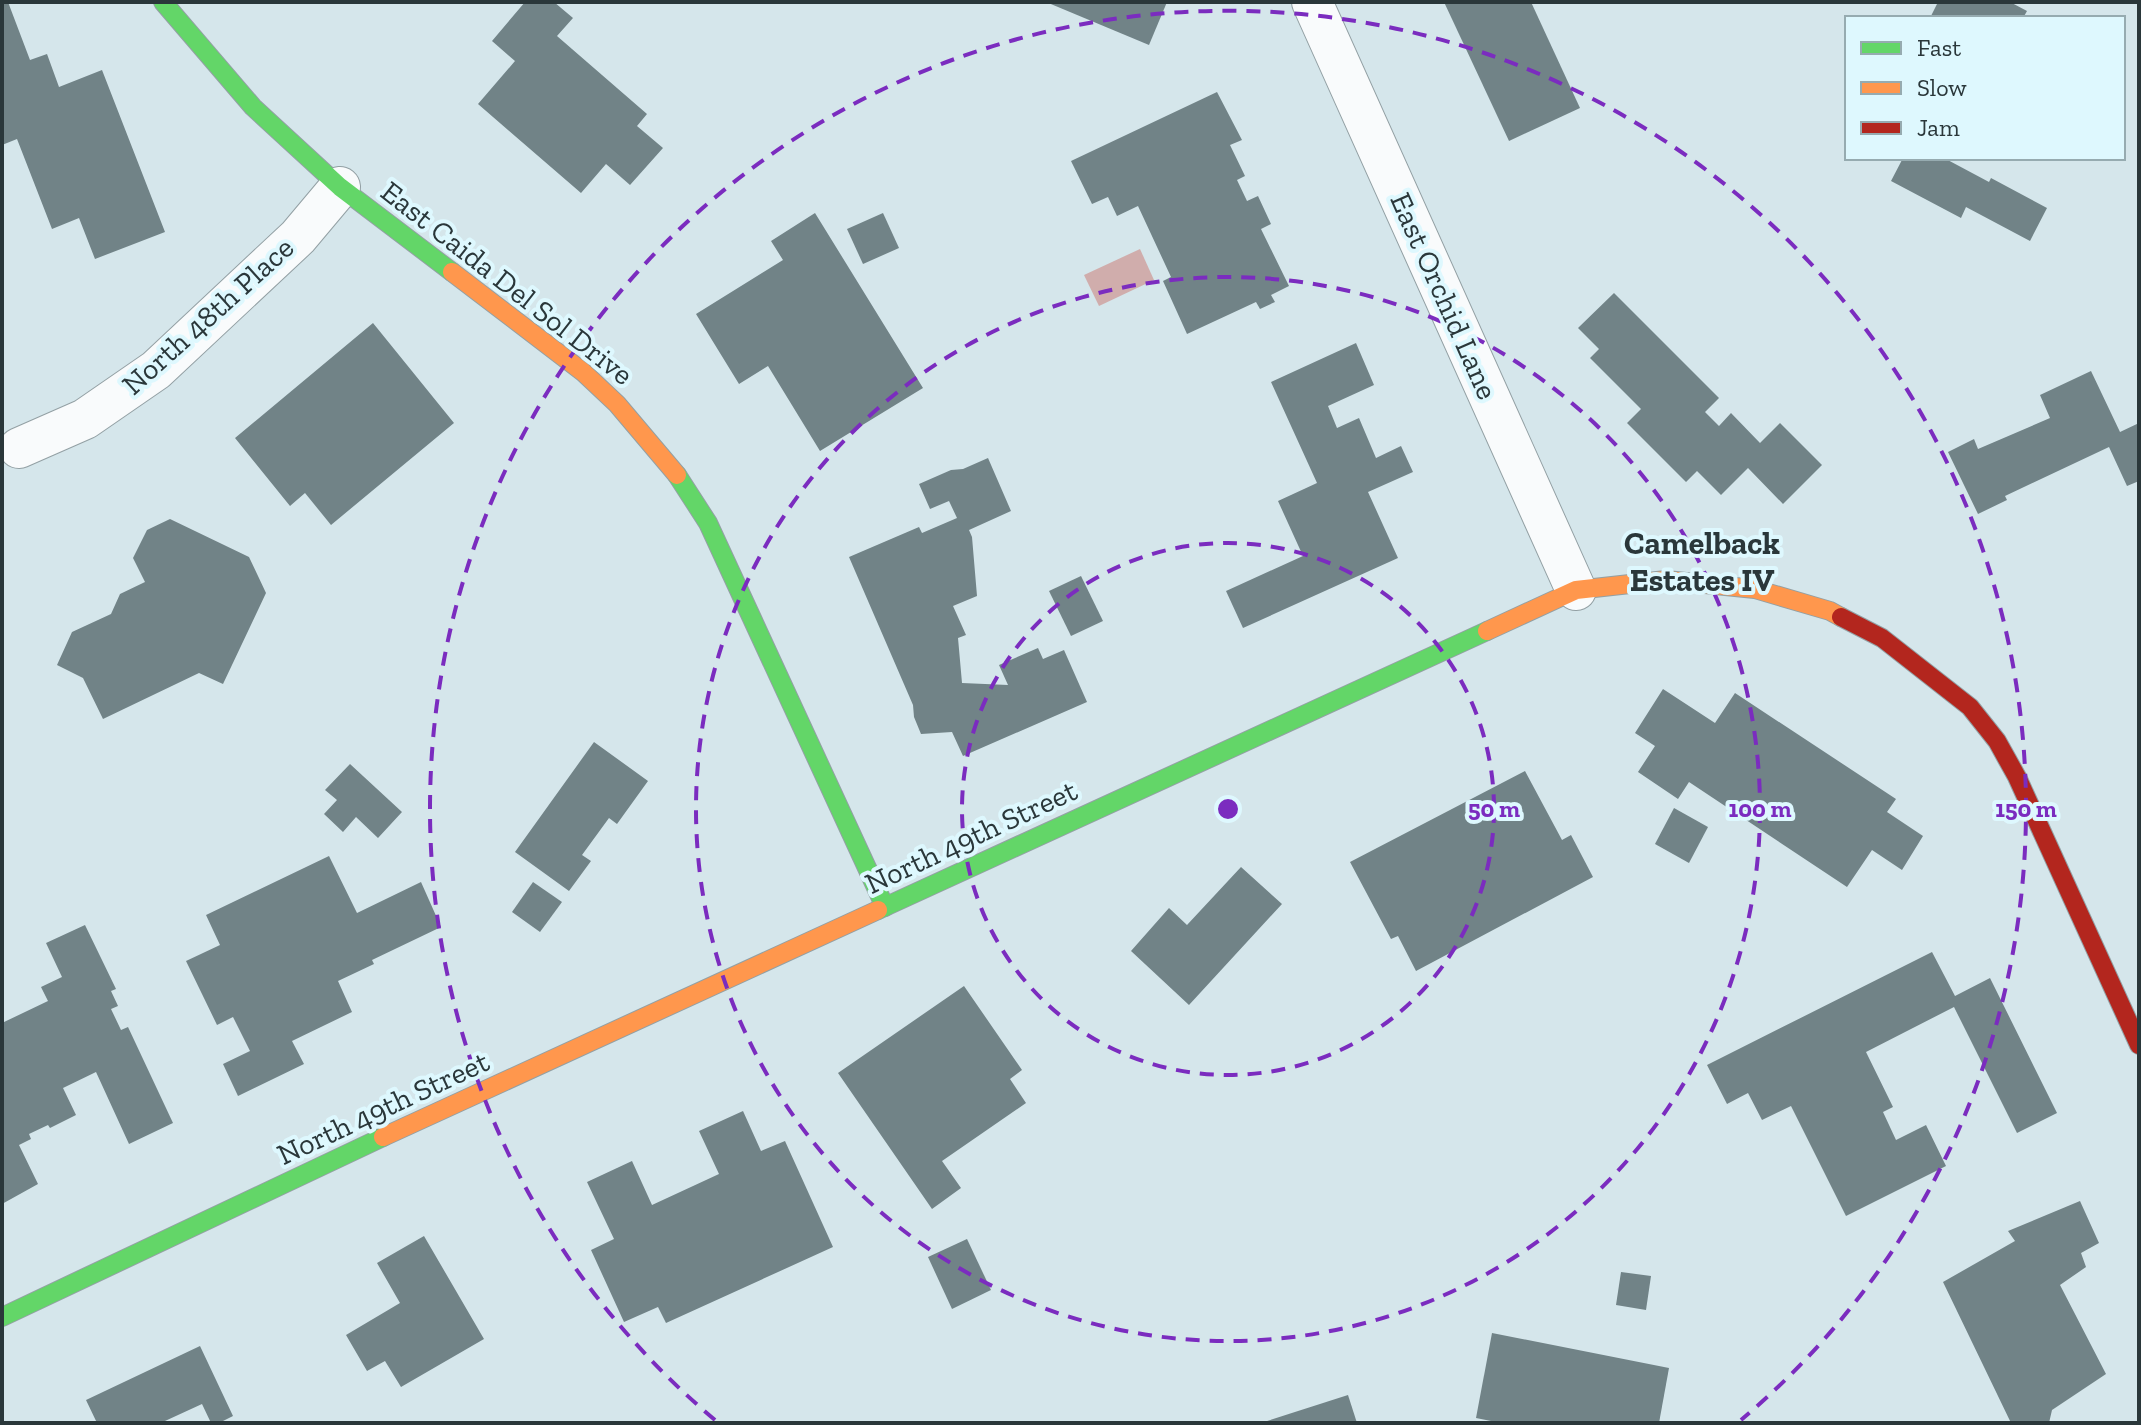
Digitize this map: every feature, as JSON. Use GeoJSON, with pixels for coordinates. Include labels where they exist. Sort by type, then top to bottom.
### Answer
{"type":"FeatureCollection","features":[{"type":"Feature","properties":{"kind":"street","name":"East Caida Del Sol Drive"},"geometry":{"type":"LineString","coordinates":[[163,2],[253,107],[340,187],[583,372],[617,404],[671,465],[708,523],[885,907]]}},
{"type":"Feature","properties":{"kind":"street","name":"East Orchid Lane"},"geometry":{"type":"LineString","coordinates":[[1312,2],[1576,590]]}},
{"type":"Feature","properties":{"kind":"street","name":"North 48th Place"},"geometry":{"type":"LineString","coordinates":[[19,448],[85,419],[156,370],[298,237],[340,187]]}},
{"type":"Feature","properties":{"kind":"street","name":"North 49th Street"},"geometry":{"type":"LineString","coordinates":[[2,1317],[354,1150],[1576,590],[1666,580],[1755,589],[1830,611],[1882,638],[1970,707],[1997,741],[2017,777],[2139,1045]]}},
{"type":"Feature","properties":{"kind":"shaded area"},"geometry":{"type":"Polygon","coordinates":[[[1140,249],[1154,280],[1099,306],[1084,275],[1140,249]]]}},
{"type":"Feature","properties":{"kind":"building"},"geometry":{"type":"Polygon","coordinates":[[[2,2],[8,2],[30,60],[47,54],[59,87],[102,70],[165,232],[95,259],[79,218],[52,229],[17,139],[2,145],[2,2]]]}},
{"type":"Feature","properties":{"kind":"building"},"geometry":{"type":"Polygon","coordinates":[[[525,2],[554,2],[573,18],[557,36],[647,114],[637,126],[663,148],[630,185],[606,164],[581,193],[478,104],[515,61],[492,41],[525,2]]]}},
{"type":"Feature","properties":{"kind":"building"},"geometry":{"type":"Polygon","coordinates":[[[1046,2],[1167,2],[1149,45],[1046,2]]]}},
{"type":"Feature","properties":{"kind":"building"},"geometry":{"type":"Polygon","coordinates":[[[1444,2],[1531,2],[1580,108],[1509,141],[1444,2]]]}},
{"type":"Feature","properties":{"kind":"building"},"geometry":{"type":"Polygon","coordinates":[[[1938,2],[2010,2],[2027,11],[2024,16],[1931,16],[1938,2]]]}},
{"type":"Feature","properties":{"kind":"building"},"geometry":{"type":"Polygon","coordinates":[[[1217,92],[1242,140],[1230,145],[1245,176],[1237,180],[1247,201],[1258,196],[1271,224],[1261,229],[1289,286],[1271,295],[1275,302],[1260,309],[1256,302],[1187,334],[1163,281],[1171,277],[1138,206],[1117,216],[1108,197],[1092,204],[1071,161],[1217,92]]]}},
{"type":"Feature","properties":{"kind":"building"},"geometry":{"type":"Polygon","coordinates":[[[1902,160],[1948,160],[1989,182],[1991,178],[2047,208],[2030,241],[1966,207],[1961,218],[1891,181],[1902,160]]]}},
{"type":"Feature","properties":{"kind":"building"},"geometry":{"type":"Polygon","coordinates":[[[815,213],[923,388],[820,451],[768,366],[739,384],[696,314],[783,260],[771,241],[815,213]]]}},
{"type":"Feature","properties":{"kind":"building"},"geometry":{"type":"Polygon","coordinates":[[[883,213],[899,248],[863,264],[847,229],[883,213]]]}},
{"type":"Feature","properties":{"kind":"building"},"geometry":{"type":"Polygon","coordinates":[[[1614,293],[1719,398],[1705,412],[1719,426],[1731,413],[1760,443],[1780,423],[1822,465],[1783,504],[1748,468],[1721,495],[1697,471],[1686,482],[1627,423],[1641,409],[1590,358],[1599,349],[1578,328],[1614,293]]]}},
{"type":"Feature","properties":{"kind":"building"},"geometry":{"type":"Polygon","coordinates":[[[373,323],[454,423],[331,525],[305,493],[290,506],[235,438],[373,323]]]}},
{"type":"Feature","properties":{"kind":"building"},"geometry":{"type":"Polygon","coordinates":[[[1356,343],[1374,385],[1328,406],[1337,428],[1359,418],[1376,458],[1401,446],[1413,472],[1368,492],[1398,558],[1243,628],[1226,591],[1303,556],[1278,501],[1317,483],[1271,382],[1356,343]]]}},
{"type":"Feature","properties":{"kind":"building"},"geometry":{"type":"Polygon","coordinates":[[[2091,371],[2120,432],[2139,423],[2139,481],[2127,486],[2109,447],[2005,496],[2007,500],[1978,514],[1948,452],[1974,439],[1978,449],[2050,418],[2040,395],[2091,371]]]}},
{"type":"Feature","properties":{"kind":"building"},"geometry":{"type":"Polygon","coordinates":[[[988,458],[1011,511],[969,530],[977,596],[953,606],[966,635],[958,638],[962,683],[1008,685],[999,665],[1038,648],[1043,659],[1064,650],[1087,702],[963,756],[952,732],[921,734],[913,705],[849,557],[919,527],[922,533],[957,518],[949,501],[930,509],[919,484],[988,458]]]}},
{"type":"Feature","properties":{"kind":"building"},"geometry":{"type":"Polygon","coordinates":[[[170,519],[249,557],[266,593],[223,684],[199,673],[103,719],[83,678],[57,665],[72,632],[111,614],[120,594],[145,582],[133,558],[147,530],[170,519]]]}},
{"type":"Feature","properties":{"kind":"building"},"geometry":{"type":"Polygon","coordinates":[[[1081,576],[1103,621],[1071,636],[1049,591],[1081,576]]]}},
{"type":"Feature","properties":{"kind":"building"},"geometry":{"type":"Polygon","coordinates":[[[1663,689],[1715,723],[1735,693],[1896,799],[1887,812],[1923,836],[1902,870],[1872,850],[1847,887],[1689,782],[1678,799],[1638,772],[1655,746],[1635,733],[1663,689]]]}},
{"type":"Feature","properties":{"kind":"building"},"geometry":{"type":"Polygon","coordinates":[[[594,742],[648,781],[617,824],[609,818],[582,855],[591,861],[569,891],[515,852],[594,742]]]}},
{"type":"Feature","properties":{"kind":"building"},"geometry":{"type":"Polygon","coordinates":[[[350,764],[402,812],[378,838],[356,817],[343,832],[324,814],[337,800],[325,790],[350,764]]]}},
{"type":"Feature","properties":{"kind":"building"},"geometry":{"type":"Polygon","coordinates":[[[1525,771],[1562,840],[1571,835],[1593,877],[1416,971],[1398,936],[1391,939],[1350,862],[1525,771]]]}},
{"type":"Feature","properties":{"kind":"building"},"geometry":{"type":"Polygon","coordinates":[[[1674,808],[1708,827],[1689,863],[1655,844],[1674,808]]]}},
{"type":"Feature","properties":{"kind":"building"},"geometry":{"type":"Polygon","coordinates":[[[329,856],[357,913],[421,882],[441,927],[372,960],[374,964],[338,981],[352,1012],[292,1041],[304,1064],[238,1096],[223,1064],[250,1051],[233,1017],[217,1025],[186,961],[220,945],[206,915],[329,856]]]}},
{"type":"Feature","properties":{"kind":"building"},"geometry":{"type":"Polygon","coordinates":[[[1241,867],[1282,904],[1189,1005],[1131,951],[1169,908],[1187,925],[1241,867]]]}},
{"type":"Feature","properties":{"kind":"building"},"geometry":{"type":"Polygon","coordinates":[[[533,882],[562,902],[540,932],[512,912],[533,882]]]}},
{"type":"Feature","properties":{"kind":"building"},"geometry":{"type":"Polygon","coordinates":[[[85,925],[116,989],[111,991],[118,1006],[111,1009],[121,1030],[128,1027],[173,1123],[129,1144],[96,1072],[63,1088],[76,1115],[29,1134],[31,1139],[19,1145],[38,1184],[2,1204],[2,1023],[48,1001],[41,987],[62,977],[46,943],[85,925]]]}},
{"type":"Feature","properties":{"kind":"building"},"geometry":{"type":"Polygon","coordinates":[[[1932,952],[1955,996],[1990,978],[2057,1113],[2017,1133],[1954,1007],[1866,1052],[1893,1107],[1883,1112],[1896,1140],[1926,1125],[1946,1166],[1846,1216],[1791,1106],[1762,1120],[1748,1093],[1727,1104],[1707,1065],[1932,952]]]}},
{"type":"Feature","properties":{"kind":"building"},"geometry":{"type":"Polygon","coordinates":[[[964,986],[1022,1070],[1010,1079],[1026,1103],[942,1161],[961,1188],[932,1209],[838,1073],[964,986]]]}},
{"type":"Feature","properties":{"kind":"building"},"geometry":{"type":"Polygon","coordinates":[[[743,1111],[761,1151],[785,1141],[833,1247],[666,1323],[658,1307],[624,1322],[591,1250],[614,1239],[587,1182],[632,1161],[652,1205],[719,1174],[699,1131],[743,1111]]]}},
{"type":"Feature","properties":{"kind":"building"},"geometry":{"type":"Polygon","coordinates":[[[2080,1201],[2099,1243],[2081,1253],[2086,1267],[2060,1285],[2106,1374],[2052,1410],[2049,1423],[2011,1423],[1943,1282],[2015,1241],[2008,1231],[2080,1201]]]}},
{"type":"Feature","properties":{"kind":"building"},"geometry":{"type":"Polygon","coordinates":[[[424,1236],[484,1339],[401,1387],[385,1361],[367,1371],[346,1335],[400,1303],[377,1263],[424,1236]]]}},
{"type":"Feature","properties":{"kind":"building"},"geometry":{"type":"Polygon","coordinates":[[[967,1239],[991,1290],[952,1309],[928,1257],[967,1239]]]}},
{"type":"Feature","properties":{"kind":"building"},"geometry":{"type":"Polygon","coordinates":[[[1621,1272],[1651,1276],[1646,1310],[1616,1305],[1621,1272]]]}},
{"type":"Feature","properties":{"kind":"building"},"geometry":{"type":"Polygon","coordinates":[[[1492,1333],[1669,1368],[1659,1423],[1501,1423],[1476,1418],[1492,1333]]]}},
{"type":"Feature","properties":{"kind":"building"},"geometry":{"type":"Polygon","coordinates":[[[200,1346],[233,1416],[219,1423],[211,1423],[202,1404],[166,1423],[97,1423],[86,1400],[200,1346]]]}},
{"type":"Feature","properties":{"kind":"building"},"geometry":{"type":"Polygon","coordinates":[[[1348,1395],[1357,1423],[1264,1423],[1264,1422],[1348,1395]]]}},
{"type":"Feature","properties":{"kind":"traffic: fast"},"geometry":{"type":"LineString","coordinates":[[163,2],[253,107],[340,187],[452,272]]}},
{"type":"Feature","properties":{"kind":"traffic: fast"},"geometry":{"type":"LineString","coordinates":[[677,475],[708,523],[885,907]]}},
{"type":"Feature","properties":{"kind":"traffic: fast"},"geometry":{"type":"LineString","coordinates":[[878,910],[1487,631]]}},
{"type":"Feature","properties":{"kind":"traffic: fast"},"geometry":{"type":"LineString","coordinates":[[2,1317],[383,1137]]}},
{"type":"Feature","properties":{"kind":"traffic: slow"},"geometry":{"type":"LineString","coordinates":[[452,272],[583,372],[617,404],[677,475]]}},
{"type":"Feature","properties":{"kind":"traffic: slow"},"geometry":{"type":"LineString","coordinates":[[1487,631],[1576,590],[1666,580],[1755,589],[1841,617]]}},
{"type":"Feature","properties":{"kind":"traffic: slow"},"geometry":{"type":"LineString","coordinates":[[383,1137],[878,910]]}},
{"type":"Feature","properties":{"kind":"traffic: jam"},"geometry":{"type":"LineString","coordinates":[[1841,617],[1882,638],[1970,707],[1997,741],[2017,777],[2139,1045]]}},
{"type":"Feature","properties":{"kind":"district","name":"Camelback Estates IV"},"geometry":{"type":"Point","coordinates":[1702,562]}}]}
